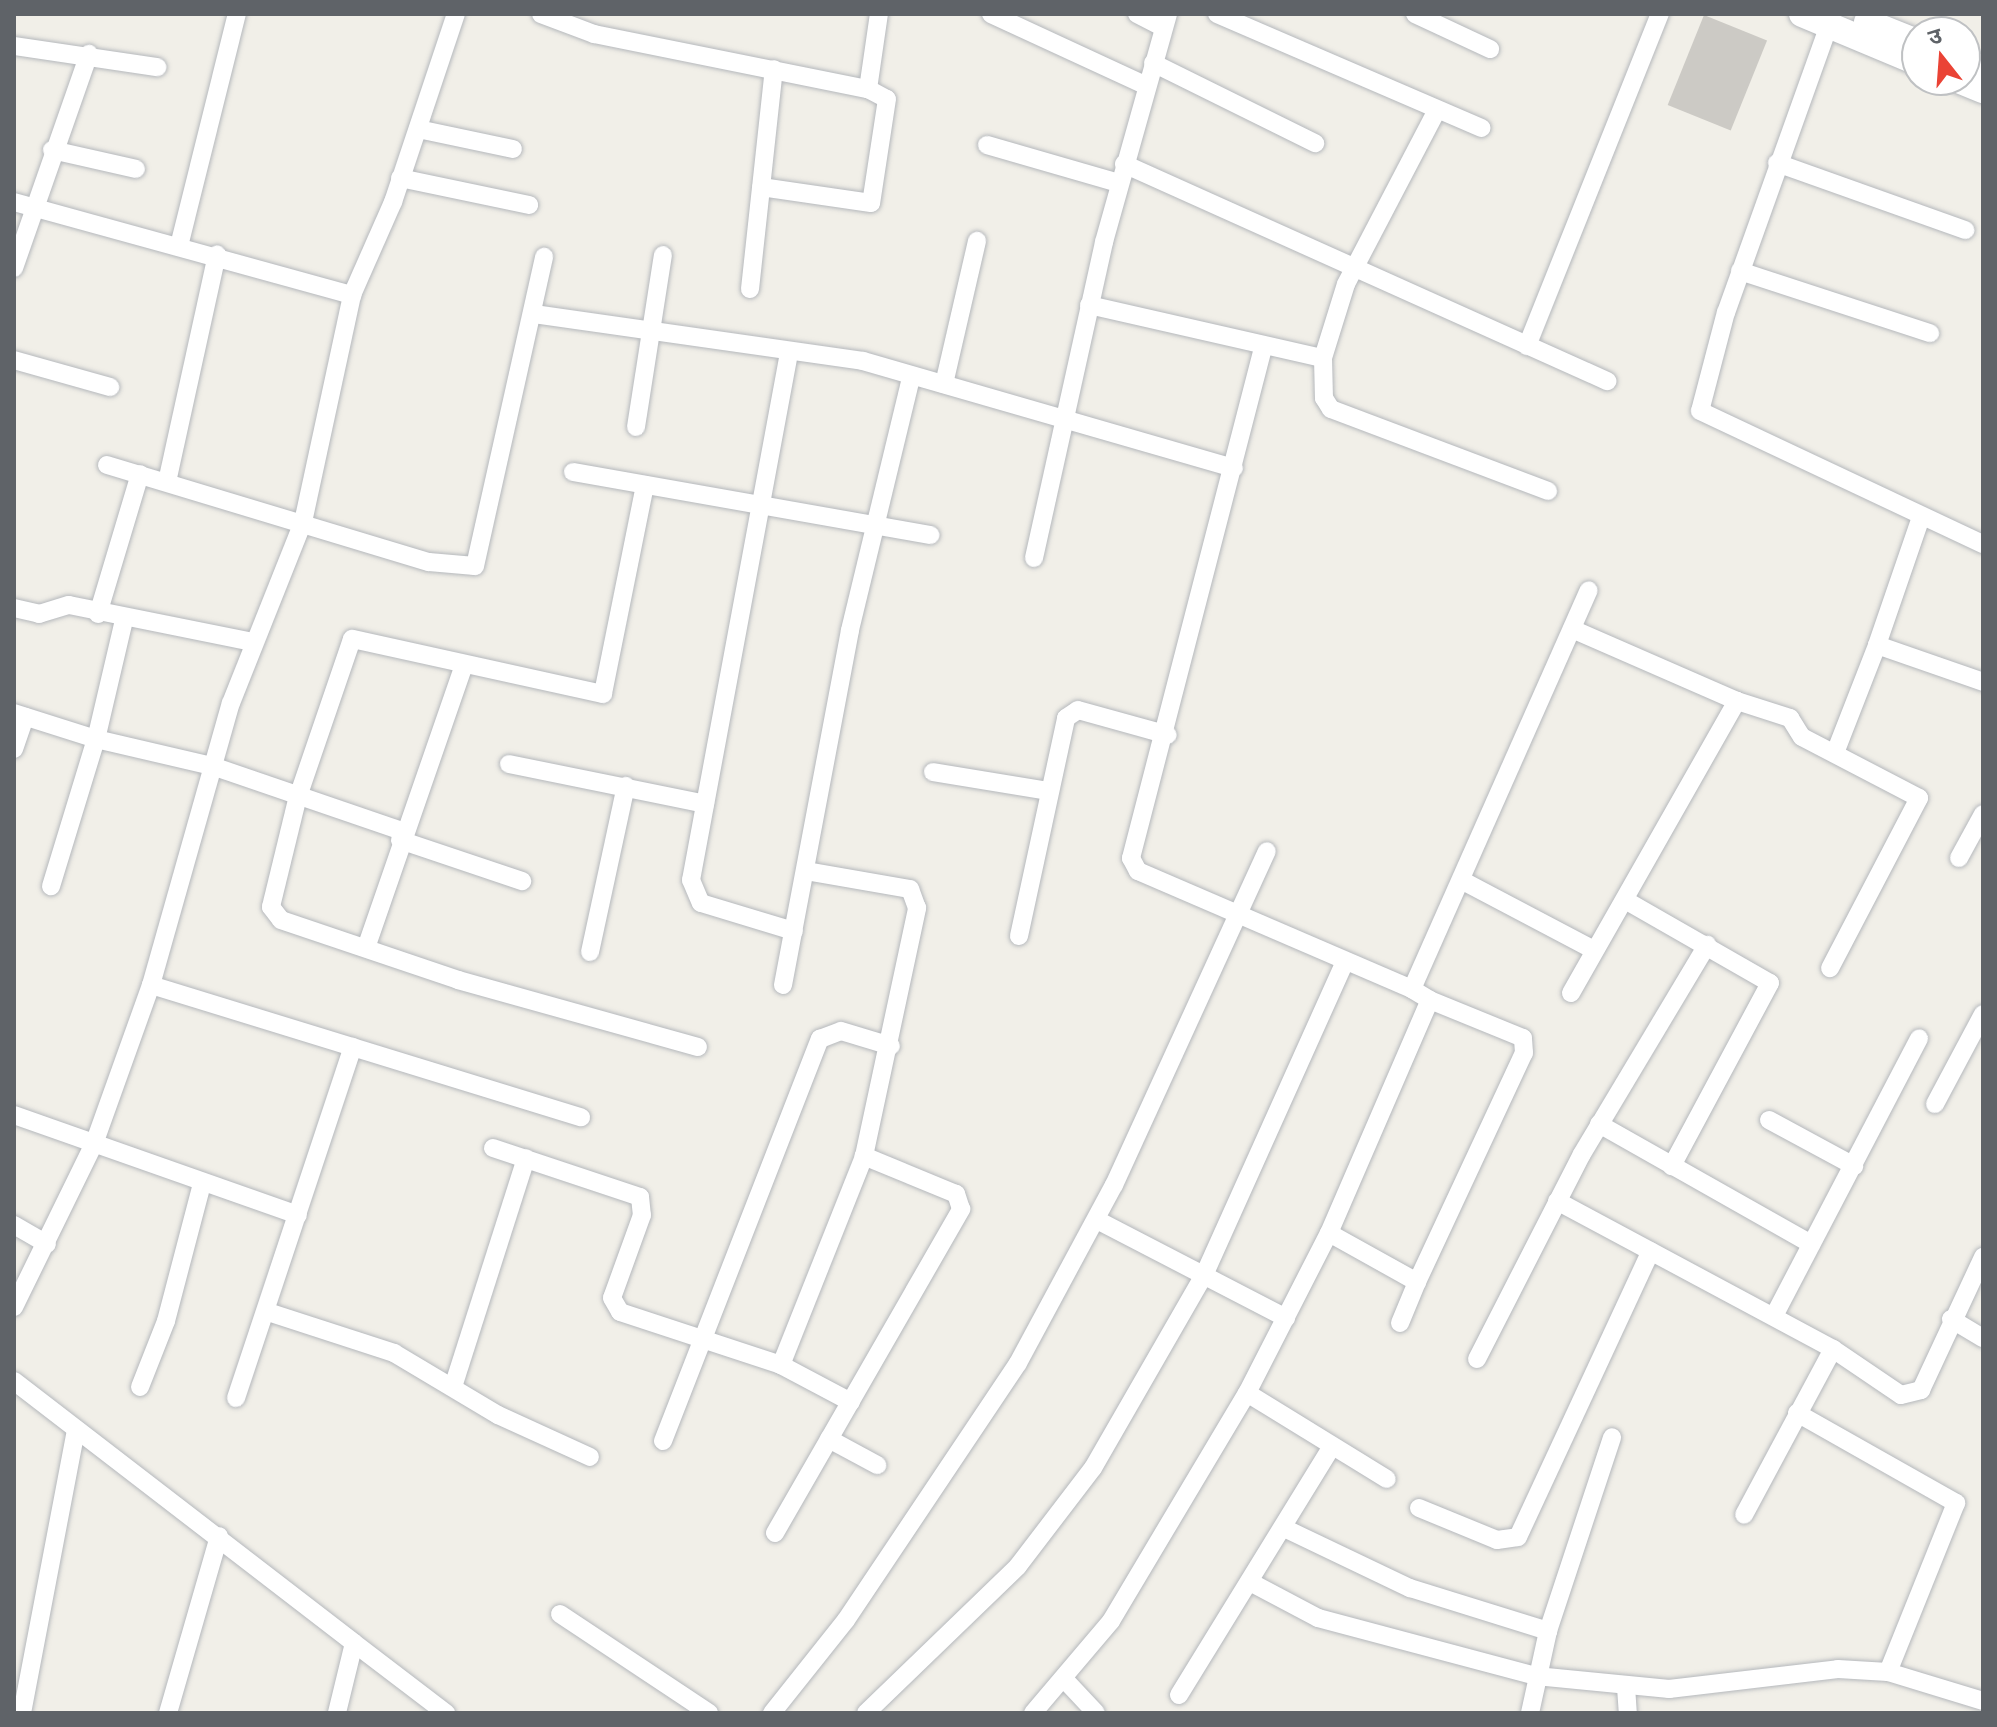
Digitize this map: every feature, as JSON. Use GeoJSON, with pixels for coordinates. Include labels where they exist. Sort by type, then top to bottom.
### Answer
{"type":"FeatureCollection","features":[{"type":"Feature","properties":{"kind":"main road"},"geometry":{"type":"LineString","coordinates":[[1802,14],[1839,20],[1901,37]]}},
{"type":"Feature","properties":{"kind":"main road"},"geometry":{"type":"LineString","coordinates":[[1839,20],[1901,53]]}},
{"type":"Feature","properties":{"kind":"street"},"geometry":{"type":"LineString","coordinates":[[180,242],[237,14]]}},
{"type":"Feature","properties":{"kind":"street"},"geometry":{"type":"LineString","coordinates":[[14,1307],[94,1144],[151,985],[212,766],[253,642],[303,522],[352,295],[400,178],[456,14]]}},
{"type":"Feature","properties":{"kind":"street"},"geometry":{"type":"LineString","coordinates":[[541,14],[660,49],[868,89],[888,105],[871,203],[761,187]]}},
{"type":"Feature","properties":{"kind":"street"},"geometry":{"type":"LineString","coordinates":[[868,89],[879,14]]}},
{"type":"Feature","properties":{"kind":"street"},"geometry":{"type":"LineString","coordinates":[[991,14],[1147,86]]}},
{"type":"Feature","properties":{"kind":"street"},"geometry":{"type":"LineString","coordinates":[[1034,558],[1062,417],[1089,305],[1124,164],[1166,20],[1137,14]]}},
{"type":"Feature","properties":{"kind":"street"},"geometry":{"type":"LineString","coordinates":[[1217,14],[1482,128]]}},
{"type":"Feature","properties":{"kind":"street"},"geometry":{"type":"LineString","coordinates":[[1415,14],[1490,49]]}},
{"type":"Feature","properties":{"kind":"street"},"geometry":{"type":"LineString","coordinates":[[1527,346],[1660,14]]}},
{"type":"Feature","properties":{"kind":"street"},"geometry":{"type":"LineString","coordinates":[[1839,20],[1777,163],[1740,271],[1700,411],[1920,520],[1983,544]]}},
{"type":"Feature","properties":{"kind":"street"},"geometry":{"type":"LineString","coordinates":[[14,46],[89,54],[157,67]]}},
{"type":"Feature","properties":{"kind":"street"},"geometry":{"type":"LineString","coordinates":[[14,268],[22,204],[52,150],[89,54]]}},
{"type":"Feature","properties":{"kind":"street"},"geometry":{"type":"LineString","coordinates":[[1153,63],[1315,143]]}},
{"type":"Feature","properties":{"kind":"street"},"geometry":{"type":"LineString","coordinates":[[750,289],[774,69]]}},
{"type":"Feature","properties":{"kind":"street"},"geometry":{"type":"LineString","coordinates":[[1437,110],[1355,265],[1323,358],[1331,409],[1548,491]]}},
{"type":"Feature","properties":{"kind":"street"},"geometry":{"type":"LineString","coordinates":[[418,129],[513,149]]}},
{"type":"Feature","properties":{"kind":"street"},"geometry":{"type":"LineString","coordinates":[[987,145],[1119,183]]}},
{"type":"Feature","properties":{"kind":"street"},"geometry":{"type":"LineString","coordinates":[[52,150],[136,169]]}},
{"type":"Feature","properties":{"kind":"street"},"geometry":{"type":"LineString","coordinates":[[1777,163],[1965,230]]}},
{"type":"Feature","properties":{"kind":"street"},"geometry":{"type":"LineString","coordinates":[[1124,164],[1355,265],[1607,381]]}},
{"type":"Feature","properties":{"kind":"street"},"geometry":{"type":"LineString","coordinates":[[400,178],[529,205]]}},
{"type":"Feature","properties":{"kind":"street"},"geometry":{"type":"LineString","coordinates":[[22,204],[180,242],[352,295]]}},
{"type":"Feature","properties":{"kind":"street"},"geometry":{"type":"LineString","coordinates":[[944,384],[977,241]]}},
{"type":"Feature","properties":{"kind":"street"},"geometry":{"type":"LineString","coordinates":[[167,482],[217,254]]}},
{"type":"Feature","properties":{"kind":"street"},"geometry":{"type":"LineString","coordinates":[[636,427],[663,255]]}},
{"type":"Feature","properties":{"kind":"street"},"geometry":{"type":"LineString","coordinates":[[107,465],[429,562],[475,566],[534,314],[544,257]]}},
{"type":"Feature","properties":{"kind":"street"},"geometry":{"type":"LineString","coordinates":[[1740,271],[1930,333]]}},
{"type":"Feature","properties":{"kind":"street"},"geometry":{"type":"LineString","coordinates":[[1089,305],[1263,348],[1323,358]]}},
{"type":"Feature","properties":{"kind":"street"},"geometry":{"type":"LineString","coordinates":[[534,314],[650,335],[863,361],[1234,468]]}},
{"type":"Feature","properties":{"kind":"street"},"geometry":{"type":"LineString","coordinates":[[1263,348],[1168,735],[1133,847],[1134,866],[1236,914],[1412,989],[1526,1045],[1400,1323]]}},
{"type":"Feature","properties":{"kind":"street"},"geometry":{"type":"LineString","coordinates":[[789,353],[757,504],[691,880],[701,903],[794,931]]}},
{"type":"Feature","properties":{"kind":"street"},"geometry":{"type":"LineString","coordinates":[[14,360],[110,387]]}},
{"type":"Feature","properties":{"kind":"street"},"geometry":{"type":"LineString","coordinates":[[783,985],[875,523],[911,377]]}},
{"type":"Feature","properties":{"kind":"street"},"geometry":{"type":"LineString","coordinates":[[573,472],[930,535]]}},
{"type":"Feature","properties":{"kind":"street"},"geometry":{"type":"LineString","coordinates":[[98,614],[140,474]]}},
{"type":"Feature","properties":{"kind":"street"},"geometry":{"type":"LineString","coordinates":[[645,485],[608,691],[464,665],[352,639],[297,800],[271,899],[274,915],[367,945],[458,980],[698,1047]]}},
{"type":"Feature","properties":{"kind":"street"},"geometry":{"type":"LineString","coordinates":[[1835,753],[1877,645],[1920,520]]}},
{"type":"Feature","properties":{"kind":"street"},"geometry":{"type":"LineString","coordinates":[[1412,989],[1463,881],[1589,590]]}},
{"type":"Feature","properties":{"kind":"street"},"geometry":{"type":"LineString","coordinates":[[14,608],[39,614],[69,605],[124,620],[253,642]]}},
{"type":"Feature","properties":{"kind":"street"},"geometry":{"type":"LineString","coordinates":[[51,886],[96,739],[124,620]]}},
{"type":"Feature","properties":{"kind":"street"},"geometry":{"type":"LineString","coordinates":[[1572,629],[1737,701],[1790,718],[1799,735],[1915,791],[1919,806],[1830,968]]}},
{"type":"Feature","properties":{"kind":"street"},"geometry":{"type":"LineString","coordinates":[[1877,645],[1983,682]]}},
{"type":"Feature","properties":{"kind":"street"},"geometry":{"type":"LineString","coordinates":[[367,945],[401,835],[464,665]]}},
{"type":"Feature","properties":{"kind":"street"},"geometry":{"type":"LineString","coordinates":[[1571,993],[1737,701]]}},
{"type":"Feature","properties":{"kind":"street"},"geometry":{"type":"LineString","coordinates":[[1019,936],[1049,791],[1072,711],[1168,735]]}},
{"type":"Feature","properties":{"kind":"street"},"geometry":{"type":"LineString","coordinates":[[14,749],[19,715],[96,739],[212,766],[522,881]]}},
{"type":"Feature","properties":{"kind":"street"},"geometry":{"type":"LineString","coordinates":[[509,764],[705,804]]}},
{"type":"Feature","properties":{"kind":"street"},"geometry":{"type":"LineString","coordinates":[[933,772],[1049,791]]}},
{"type":"Feature","properties":{"kind":"street"},"geometry":{"type":"LineString","coordinates":[[590,952],[626,786]]}},
{"type":"Feature","properties":{"kind":"street"},"geometry":{"type":"LineString","coordinates":[[1959,858],[1983,814]]}},
{"type":"Feature","properties":{"kind":"street"},"geometry":{"type":"LineString","coordinates":[[772,1713],[929,1500],[1018,1363],[1097,1220],[1267,851]]}},
{"type":"Feature","properties":{"kind":"street"},"geometry":{"type":"LineString","coordinates":[[781,1365],[864,1156],[891,1046],[917,896],[910,889],[806,871]]}},
{"type":"Feature","properties":{"kind":"street"},"geometry":{"type":"LineString","coordinates":[[1463,881],[1594,950]]}},
{"type":"Feature","properties":{"kind":"street"},"geometry":{"type":"LineString","coordinates":[[1625,900],[1770,983],[1672,1166]]}},
{"type":"Feature","properties":{"kind":"street"},"geometry":{"type":"LineString","coordinates":[[1477,1359],[1599,1124],[1707,945]]}},
{"type":"Feature","properties":{"kind":"street"},"geometry":{"type":"LineString","coordinates":[[866,1713],[1018,1566],[1065,1506],[1119,1427],[1205,1273],[1345,962]]}},
{"type":"Feature","properties":{"kind":"street"},"geometry":{"type":"LineString","coordinates":[[151,985],[581,1117]]}},
{"type":"Feature","properties":{"kind":"street"},"geometry":{"type":"LineString","coordinates":[[1033,1713],[1065,1680],[1111,1621],[1247,1393],[1329,1233],[1430,1000]]}},
{"type":"Feature","properties":{"kind":"street"},"geometry":{"type":"LineString","coordinates":[[1935,1104],[1983,1014]]}},
{"type":"Feature","properties":{"kind":"street"},"geometry":{"type":"LineString","coordinates":[[663,1441],[820,1039],[841,1031],[891,1046]]}},
{"type":"Feature","properties":{"kind":"street"},"geometry":{"type":"LineString","coordinates":[[1775,1314],[1919,1038]]}},
{"type":"Feature","properties":{"kind":"street"},"geometry":{"type":"LineString","coordinates":[[236,1398],[268,1312],[353,1047]]}},
{"type":"Feature","properties":{"kind":"street"},"geometry":{"type":"LineString","coordinates":[[14,1115],[202,1184],[298,1215]]}},
{"type":"Feature","properties":{"kind":"street"},"geometry":{"type":"LineString","coordinates":[[1769,1120],[1854,1166]]}},
{"type":"Feature","properties":{"kind":"street"},"geometry":{"type":"LineString","coordinates":[[1599,1124],[1811,1244]]}},
{"type":"Feature","properties":{"kind":"street"},"geometry":{"type":"LineString","coordinates":[[493,1148],[635,1190],[642,1215],[613,1288],[614,1306],[702,1340],[781,1365],[851,1402]]}},
{"type":"Feature","properties":{"kind":"street"},"geometry":{"type":"LineString","coordinates":[[775,1533],[961,1209],[956,1194],[864,1156]]}},
{"type":"Feature","properties":{"kind":"street"},"geometry":{"type":"LineString","coordinates":[[453,1387],[526,1158]]}},
{"type":"Feature","properties":{"kind":"street"},"geometry":{"type":"LineString","coordinates":[[140,1387],[166,1321],[202,1184]]}},
{"type":"Feature","properties":{"kind":"street"},"geometry":{"type":"LineString","coordinates":[[1557,1201],[1775,1314],[1912,1395],[1921,1390],[1951,1319],[1983,1257]]}},
{"type":"Feature","properties":{"kind":"street"},"geometry":{"type":"LineString","coordinates":[[1097,1220],[1205,1273],[1286,1318]]}},
{"type":"Feature","properties":{"kind":"street"},"geometry":{"type":"LineString","coordinates":[[14,1225],[47,1244]]}},
{"type":"Feature","properties":{"kind":"street"},"geometry":{"type":"LineString","coordinates":[[1329,1233],[1417,1282]]}},
{"type":"Feature","properties":{"kind":"street"},"geometry":{"type":"LineString","coordinates":[[1419,1508],[1497,1540],[1518,1537],[1651,1251]]}},
{"type":"Feature","properties":{"kind":"street"},"geometry":{"type":"LineString","coordinates":[[268,1312],[394,1353],[590,1457]]}},
{"type":"Feature","properties":{"kind":"street"},"geometry":{"type":"LineString","coordinates":[[1951,1319],[1983,1338]]}},
{"type":"Feature","properties":{"kind":"street"},"geometry":{"type":"LineString","coordinates":[[1744,1515],[1833,1349]]}},
{"type":"Feature","properties":{"kind":"street"},"geometry":{"type":"LineString","coordinates":[[14,1381],[76,1431],[219,1536],[441,1711]]}},
{"type":"Feature","properties":{"kind":"street"},"geometry":{"type":"LineString","coordinates":[[1247,1393],[1387,1479]]}},
{"type":"Feature","properties":{"kind":"street"},"geometry":{"type":"LineString","coordinates":[[1797,1413],[1956,1503],[1888,1672]]}},
{"type":"Feature","properties":{"kind":"street"},"geometry":{"type":"LineString","coordinates":[[22,1713],[76,1431]]}},
{"type":"Feature","properties":{"kind":"street"},"geometry":{"type":"LineString","coordinates":[[1530,1713],[1548,1631],[1612,1437]]}},
{"type":"Feature","properties":{"kind":"street"},"geometry":{"type":"LineString","coordinates":[[829,1439],[877,1465]]}},
{"type":"Feature","properties":{"kind":"street"},"geometry":{"type":"LineString","coordinates":[[1179,1695],[1332,1446]]}},
{"type":"Feature","properties":{"kind":"street"},"geometry":{"type":"LineString","coordinates":[[1284,1528],[1410,1588],[1548,1631]]}},
{"type":"Feature","properties":{"kind":"street"},"geometry":{"type":"LineString","coordinates":[[168,1713],[219,1536]]}},
{"type":"Feature","properties":{"kind":"street"},"geometry":{"type":"LineString","coordinates":[[1250,1582],[1318,1618],[1536,1676],[1626,1687],[1706,1686],[1794,1669],[1888,1672],[1981,1694]]}},
{"type":"Feature","properties":{"kind":"street"},"geometry":{"type":"LineString","coordinates":[[560,1614],[709,1713]]}},
{"type":"Feature","properties":{"kind":"street"},"geometry":{"type":"LineString","coordinates":[[337,1713],[354,1643]]}},
{"type":"Feature","properties":{"kind":"street"},"geometry":{"type":"LineString","coordinates":[[1065,1680],[1096,1713]]}},
{"type":"Feature","properties":{"kind":"street"},"geometry":{"type":"LineString","coordinates":[[1626,1687],[1628,1713]]}},
{"type":"Feature","properties":{"kind":"building"},"geometry":{"type":"Polygon","coordinates":[[[1704,15],[1767,40],[1731,130],[1668,105],[1704,15]]]}}]}
